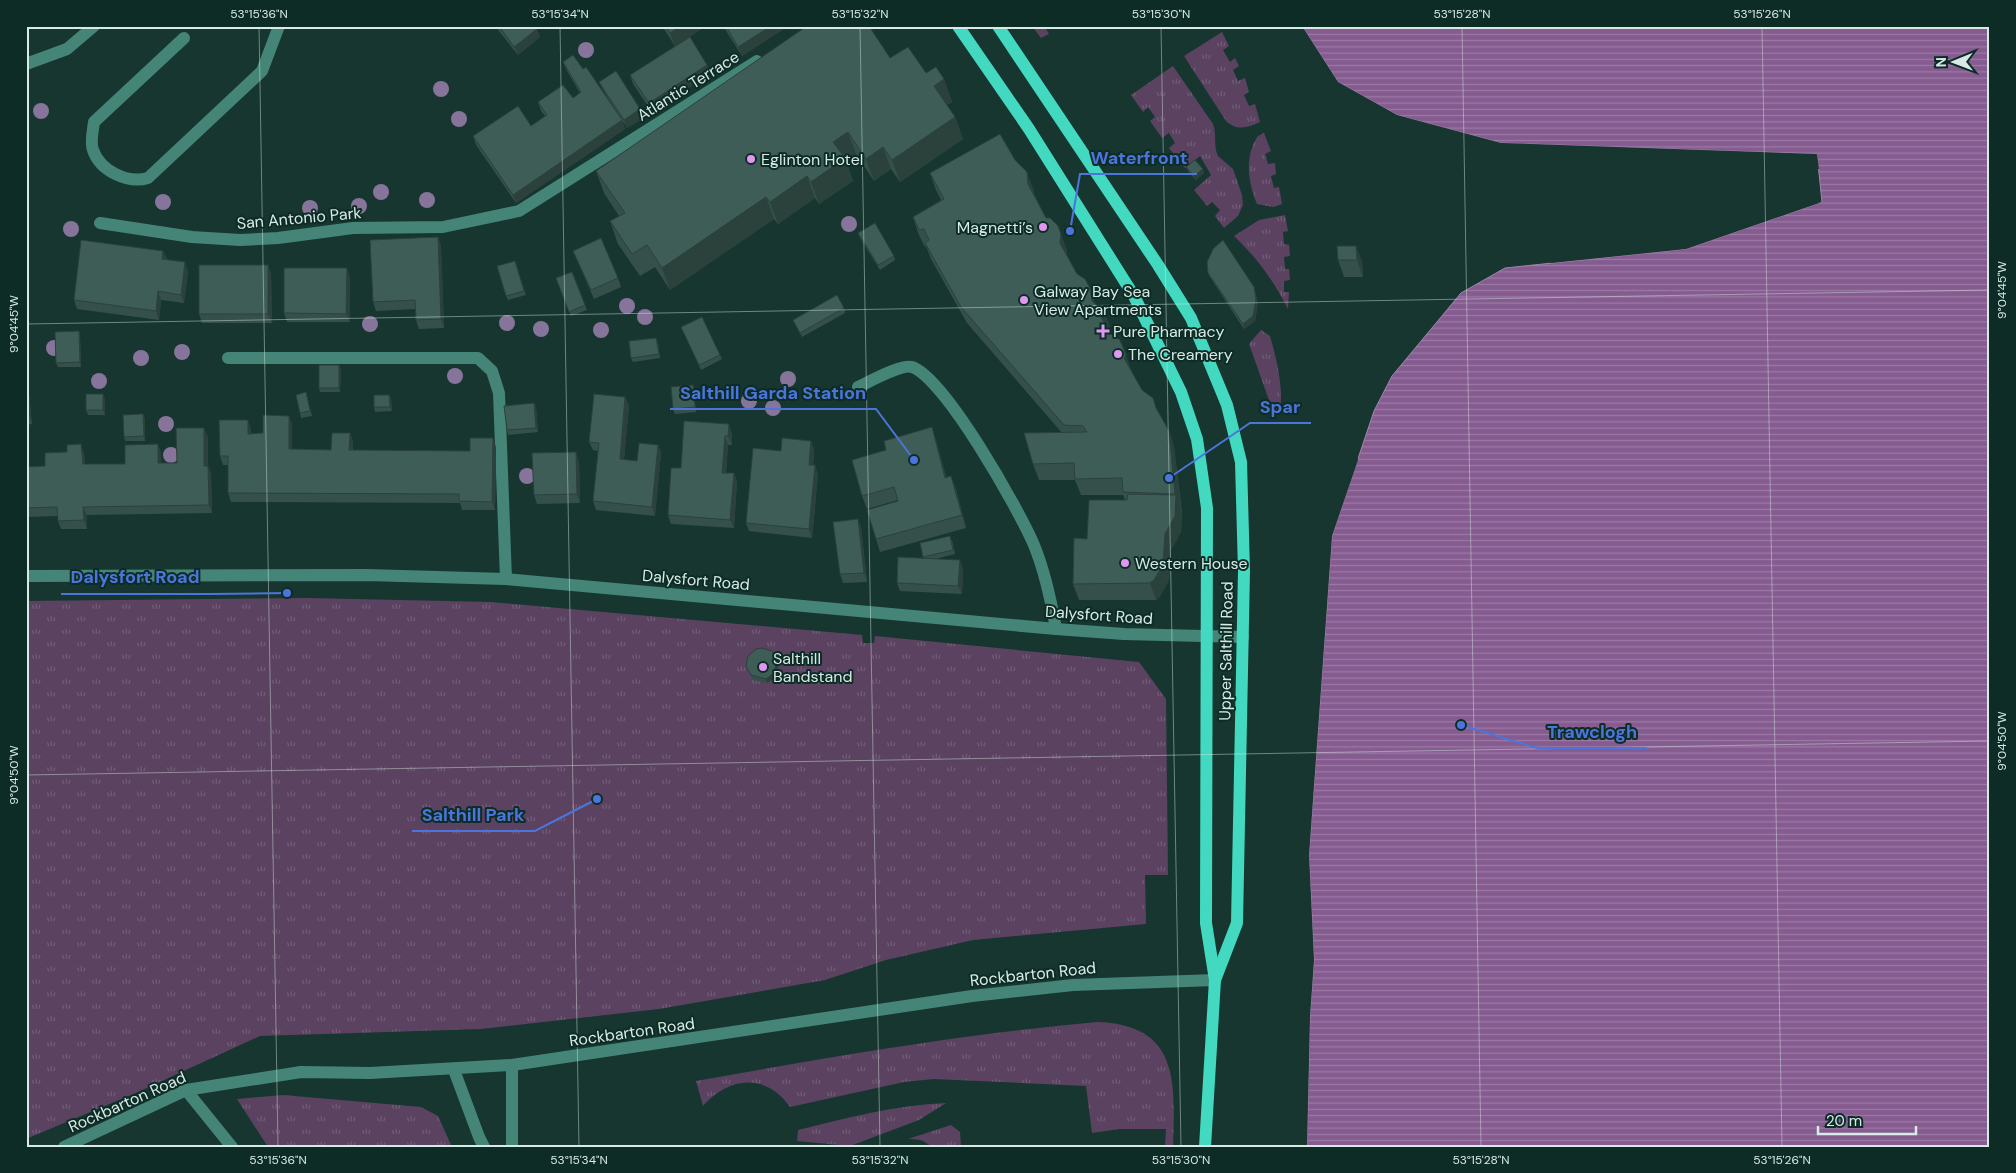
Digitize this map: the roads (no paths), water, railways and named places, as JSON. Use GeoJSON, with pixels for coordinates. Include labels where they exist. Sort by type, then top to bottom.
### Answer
{"type":"FeatureCollection","features":[{"type":"Feature","properties":{"kind":"main road","name":"Upper Salthill Road"},"geometry":{"type":"LineString","coordinates":[[958,26],[1029,129],[1134,296],[1180,392],[1197,439],[1207,508],[1206,923],[1215,980],[1205,1147]]}},
{"type":"Feature","properties":{"kind":"main road","name":"Upper Salthill Road"},"geometry":{"type":"LineString","coordinates":[[998,26],[1191,318],[1227,405],[1241,462],[1244,526],[1238,923],[1215,980]]}},
{"type":"Feature","properties":{"kind":"street"},"geometry":{"type":"LineString","coordinates":[[26,64],[67,49],[94,26]]}},
{"type":"Feature","properties":{"kind":"street"},"geometry":{"type":"LineString","coordinates":[[184,38],[94,122],[92,149],[108,170],[138,181],[148,178],[262,71],[279,26]]}},
{"type":"Feature","properties":{"kind":"street","name":"Atlantic Terrace"},"geometry":{"type":"LineString","coordinates":[[443,227],[519,211],[771,52]]}},
{"type":"Feature","properties":{"kind":"street","name":"San Antonio Park"},"geometry":{"type":"LineString","coordinates":[[100,223],[192,237],[240,240],[278,238],[353,228],[443,227]]}},
{"type":"Feature","properties":{"kind":"street"},"geometry":{"type":"LineString","coordinates":[[228,358],[478,358],[492,371],[498,394],[506,579]]}},
{"type":"Feature","properties":{"kind":"street"},"geometry":{"type":"LineString","coordinates":[[858,387],[901,368],[911,367],[927,378],[946,400],[982,448],[1034,544],[1050,591],[1056,629]]}},
{"type":"Feature","properties":{"kind":"street","name":"Dalysfort Road"},"geometry":{"type":"LineString","coordinates":[[26,576],[367,575],[506,579],[1056,629],[1124,634],[1243,637]]}},
{"type":"Feature","properties":{"kind":"street","name":"Rockbarton Road"},"geometry":{"type":"LineString","coordinates":[[64,1147],[186,1090],[302,1072],[454,1070],[512,1066],[972,996],[1074,985],[1215,980]]}},
{"type":"Feature","properties":{"kind":"street"},"geometry":{"type":"LineString","coordinates":[[512,1066],[512,1147]]}},
{"type":"Feature","properties":{"kind":"street"},"geometry":{"type":"LineString","coordinates":[[454,1070],[478,1138],[484,1147]]}},
{"type":"Feature","properties":{"kind":"street"},"geometry":{"type":"LineString","coordinates":[[186,1090],[232,1147]]}},
{"type":"Feature","properties":{"kind":"place","name":"Eglinton Hotel"},"geometry":{"type":"Point","coordinates":[751,159]}},
{"type":"Feature","properties":{"kind":"place","name":"Magnetti’s"},"geometry":{"type":"Point","coordinates":[1043,227]}},
{"type":"Feature","properties":{"kind":"place","name":"Waterfront"},"geometry":{"type":"Point","coordinates":[1070,231]}},
{"type":"Feature","properties":{"kind":"place","name":"Galway Bay Sea View Apartments"},"geometry":{"type":"Point","coordinates":[1024,300]}},
{"type":"Feature","properties":{"kind":"place","name":"Pure Pharmacy"},"geometry":{"type":"Point","coordinates":[1103,331]}},
{"type":"Feature","properties":{"kind":"place","name":"The Creamery"},"geometry":{"type":"Point","coordinates":[1118,354]}},
{"type":"Feature","properties":{"kind":"place","name":"Salthill Garda Station"},"geometry":{"type":"Point","coordinates":[914,460]}},
{"type":"Feature","properties":{"kind":"place","name":"Spar"},"geometry":{"type":"Point","coordinates":[1169,478]}},
{"type":"Feature","properties":{"kind":"place","name":"Western House"},"geometry":{"type":"Point","coordinates":[1125,563]}},
{"type":"Feature","properties":{"kind":"place","name":"Dalysfort Road"},"geometry":{"type":"Point","coordinates":[287,593]}},
{"type":"Feature","properties":{"kind":"place","name":"Salthill Bandstand"},"geometry":{"type":"Point","coordinates":[763,667]}},
{"type":"Feature","properties":{"kind":"place","name":"Trawclogh"},"geometry":{"type":"Point","coordinates":[1461,725]}},
{"type":"Feature","properties":{"kind":"place","name":"Salthill Park"},"geometry":{"type":"Point","coordinates":[597,799]}}]}
